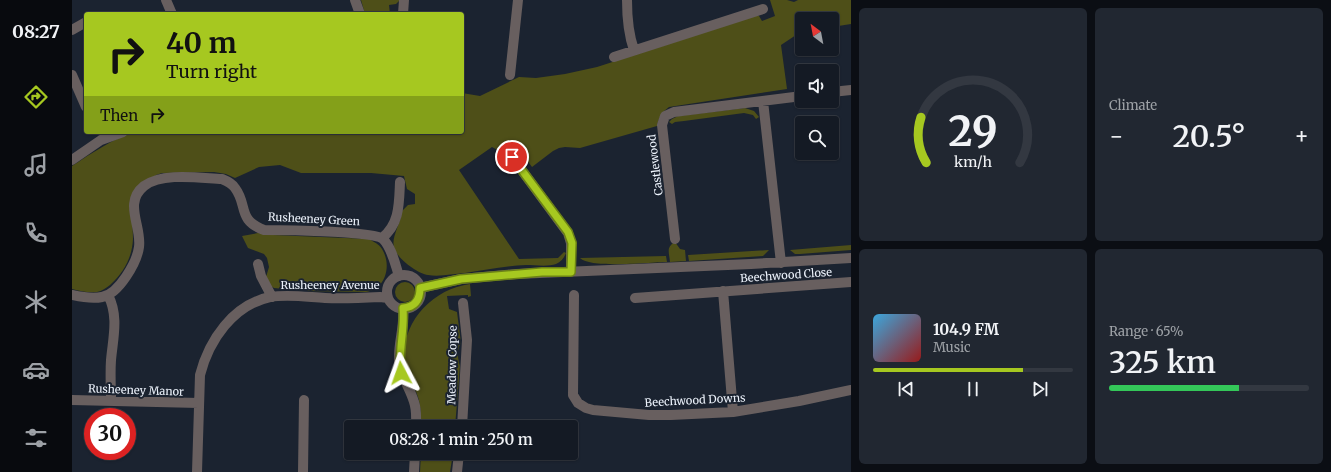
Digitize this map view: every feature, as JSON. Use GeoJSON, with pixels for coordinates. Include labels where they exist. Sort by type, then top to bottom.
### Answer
{"type":"FeatureCollection","features":[{"type":"Feature","properties":{"kind":"street"},"geometry":{"type":"LineString","coordinates":[[166,0],[171,12]]}},
{"type":"Feature","properties":{"kind":"street"},"geometry":{"type":"LineString","coordinates":[[355,0],[359,12]]}},
{"type":"Feature","properties":{"kind":"street"},"geometry":{"type":"LineString","coordinates":[[403,12],[404,0]]}},
{"type":"Feature","properties":{"kind":"street"},"geometry":{"type":"LineString","coordinates":[[510,75],[518,0]]}},
{"type":"Feature","properties":{"kind":"street"},"geometry":{"type":"LineString","coordinates":[[627,0],[627,23],[629,36],[634,50]]}},
{"type":"Feature","properties":{"kind":"street"},"geometry":{"type":"LineString","coordinates":[[614,57],[763,9]]}},
{"type":"Feature","properties":{"kind":"street"},"geometry":{"type":"LineString","coordinates":[[72,30],[84,23]]}},
{"type":"Feature","properties":{"kind":"street"},"geometry":{"type":"LineString","coordinates":[[72,75],[84,102]]}},
{"type":"Feature","properties":{"kind":"street"},"geometry":{"type":"LineString","coordinates":[[839,91],[851,90]]}},
{"type":"Feature","properties":{"kind":"street","name":"Castlewood"},"geometry":{"type":"LineString","coordinates":[[675,239],[662,125],[665,116],[674,112],[795,97]]}},
{"type":"Feature","properties":{"kind":"street"},"geometry":{"type":"LineString","coordinates":[[763,101],[781,263]]}},
{"type":"Feature","properties":{"kind":"street"},"geometry":{"type":"LineString","coordinates":[[72,160],[99,136],[111,134]]}},
{"type":"Feature","properties":{"kind":"street"},"geometry":{"type":"LineString","coordinates":[[512,157],[568,232],[572,243],[571,272]]}},
{"type":"Feature","properties":{"kind":"street","name":"Rusheeney Green"},"geometry":{"type":"LineString","coordinates":[[108,295],[126,276],[132,266],[139,247],[139,236],[133,204],[137,194],[145,186],[159,179],[222,179],[230,182],[236,188],[247,218],[256,227],[264,230],[365,234],[382,238]]}},
{"type":"Feature","properties":{"kind":"street"},"geometry":{"type":"LineString","coordinates":[[399,276],[393,256],[382,238],[393,226],[398,212],[400,182]]}},
{"type":"Feature","properties":{"kind":"street"},"geometry":{"type":"LineString","coordinates":[[420,288],[461,279],[516,274],[781,263],[851,258]]}},
{"type":"Feature","properties":{"kind":"street","name":"Rusheeney Avenue"},"geometry":{"type":"LineString","coordinates":[[258,264],[272,297]]}},
{"type":"Feature","properties":{"kind":"street"},"geometry":{"type":"LineString","coordinates":[[405,275],[414,279],[420,288],[419,298],[413,306],[403,308],[394,305],[388,298],[387,292],[390,282],[399,276],[405,275]]}},
{"type":"Feature","properties":{"kind":"street","name":"Beechwood Close"},"geometry":{"type":"LineString","coordinates":[[635,298],[851,282]]}},
{"type":"Feature","properties":{"kind":"street"},"geometry":{"type":"LineString","coordinates":[[723,292],[733,412]]}},
{"type":"Feature","properties":{"kind":"street"},"geometry":{"type":"LineString","coordinates":[[72,295],[97,298],[108,295],[112,304],[115,314],[111,361],[111,402]]}},
{"type":"Feature","properties":{"kind":"street","name":"Beechwood Downs"},"geometry":{"type":"LineString","coordinates":[[574,295],[573,395],[578,403],[586,408],[593,410],[650,415],[733,412],[799,401],[851,390]]}},
{"type":"Feature","properties":{"kind":"street","name":"Rusheeney Avenue"},"geometry":{"type":"LineString","coordinates":[[197,472],[200,375],[208,352],[227,322],[242,310],[256,302],[272,297],[388,298]]}},
{"type":"Feature","properties":{"kind":"street","name":"Meadow Copse"},"geometry":{"type":"LineString","coordinates":[[462,420],[467,340],[463,303]]}},
{"type":"Feature","properties":{"kind":"street"},"geometry":{"type":"LineString","coordinates":[[403,308],[404,326],[401,338],[399,360],[401,373],[414,402],[416,420]]}},
{"type":"Feature","properties":{"kind":"street","name":"Rusheeney Manor"},"geometry":{"type":"LineString","coordinates":[[72,400],[199,404]]}},
{"type":"Feature","properties":{"kind":"street"},"geometry":{"type":"LineString","coordinates":[[303,472],[304,400]]}},
{"type":"Feature","properties":{"kind":"street"},"geometry":{"type":"LineString","coordinates":[[414,472],[415,460]]}},
{"type":"Feature","properties":{"kind":"street"},"geometry":{"type":"LineString","coordinates":[[457,472],[458,460]]}},
{"type":"Feature","properties":{"kind":"shaded area"},"geometry":{"type":"Polygon","coordinates":[[[361,0],[400,0],[396,4],[389,5],[390,12],[364,12],[361,0]]]}},
{"type":"Feature","properties":{"kind":"shaded area"},"geometry":{"type":"Polygon","coordinates":[[[770,0],[787,0],[794,2],[798,0],[851,0],[851,24],[839,26],[839,12],[795,12],[795,36],[781,45],[787,89],[669,107],[661,115],[657,126],[580,148],[559,148],[532,167],[517,147],[505,154],[492,147],[459,170],[519,259],[558,258],[564,252],[566,253],[562,260],[556,264],[545,266],[511,266],[441,276],[424,274],[413,269],[399,256],[393,243],[402,211],[408,205],[415,204],[415,194],[407,189],[404,176],[371,173],[301,173],[280,165],[259,167],[235,178],[226,174],[214,172],[162,173],[156,175],[130,201],[133,239],[131,252],[123,270],[110,285],[99,292],[87,292],[72,289],[72,166],[102,147],[126,135],[464,134],[464,93],[480,96],[519,77],[536,78],[565,74],[597,67],[755,16],[759,16],[762,21],[775,16],[770,0]]]}},
{"type":"Feature","properties":{"kind":"shaded area"},"geometry":{"type":"Polygon","coordinates":[[[745,108],[754,111],[759,117],[756,119],[753,115],[744,113],[675,122],[672,124],[669,122],[678,116],[745,108]]]}},
{"type":"Feature","properties":{"kind":"shaded area"},"geometry":{"type":"Polygon","coordinates":[[[258,233],[369,239],[382,249],[387,262],[387,269],[378,286],[373,290],[366,292],[306,291],[274,288],[271,286],[266,277],[269,267],[267,258],[264,254],[248,248],[242,236],[258,233]]]}},
{"type":"Feature","properties":{"kind":"shaded area"},"geometry":{"type":"Polygon","coordinates":[[[675,242],[680,249],[685,250],[686,261],[670,262],[669,248],[675,242]]]}},
{"type":"Feature","properties":{"kind":"shaded area"},"geometry":{"type":"Polygon","coordinates":[[[851,245],[851,250],[795,254],[790,250],[851,245]]]}},
{"type":"Feature","properties":{"kind":"shaded area"},"geometry":{"type":"Polygon","coordinates":[[[769,250],[763,256],[689,261],[688,255],[769,250]]]}},
{"type":"Feature","properties":{"kind":"shaded area"},"geometry":{"type":"Polygon","coordinates":[[[666,256],[667,262],[621,264],[596,263],[580,258],[666,256]]]}},
{"type":"Feature","properties":{"kind":"shaded area"},"geometry":{"type":"Polygon","coordinates":[[[401,282],[409,282],[415,288],[415,296],[409,302],[401,302],[395,296],[395,288],[401,282]]]}},
{"type":"Feature","properties":{"kind":"shaded area"},"geometry":{"type":"Polygon","coordinates":[[[470,284],[471,296],[447,296],[449,309],[457,312],[461,343],[458,352],[460,366],[456,420],[421,420],[418,397],[404,365],[405,346],[408,332],[422,309],[444,292],[456,287],[470,284]]]}},
{"type":"Feature","properties":{"kind":"shaded area"},"geometry":{"type":"Polygon","coordinates":[[[421,460],[452,460],[450,472],[420,472],[421,460]]]}},
{"type":"Feature","properties":{"kind":"route"},"geometry":{"type":"LineString","coordinates":[[401,373],[399,360],[401,338],[404,326],[403,308],[413,306],[419,298],[420,288],[461,279],[542,272],[571,272],[572,243],[568,232],[512,157]]}}]}
